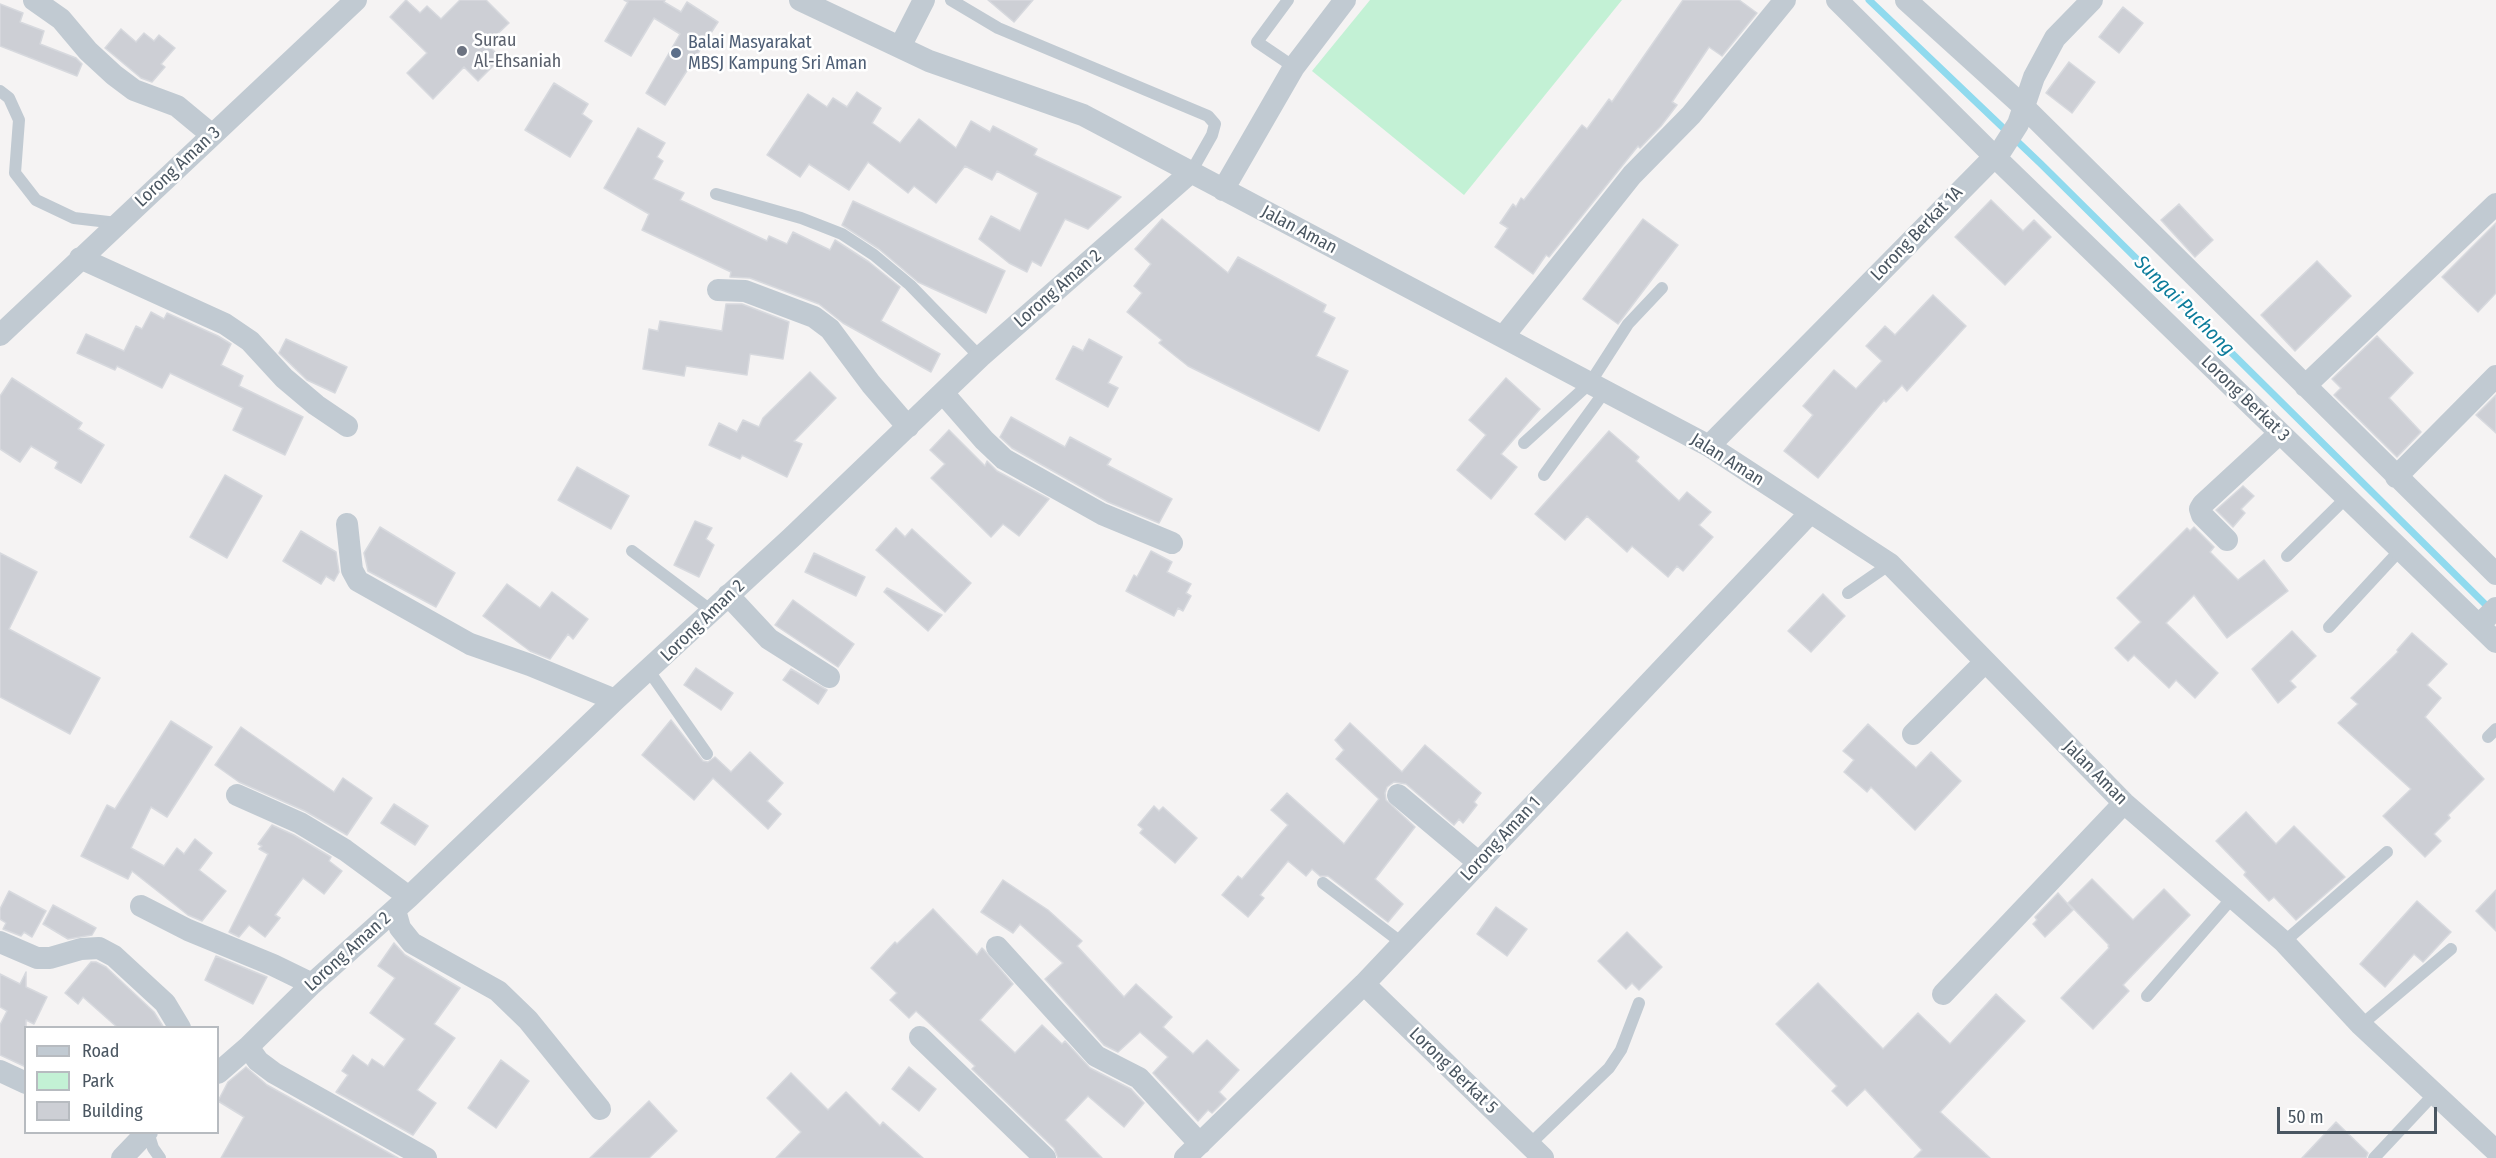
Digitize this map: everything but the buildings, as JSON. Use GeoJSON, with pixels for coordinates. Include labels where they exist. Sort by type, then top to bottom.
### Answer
{"type":"FeatureCollection","features":[{"type":"Feature","properties":{"kind":"street"},"geometry":{"type":"LineString","coordinates":[[34,0],[61,19],[88,51],[114,75],[134,90],[177,106],[212,135]]}},
{"type":"Feature","properties":{"kind":"street","name":"Lorong Aman 3"},"geometry":{"type":"LineString","coordinates":[[0,334],[356,0]]}},
{"type":"Feature","properties":{"kind":"street","name":"Jalan Aman"},"geometry":{"type":"LineString","coordinates":[[800,0],[929,61],[1083,115],[1709,446],[1890,564],[1984,663],[2124,803],[2284,942],[2361,1024],[2496,1151]]}},
{"type":"Feature","properties":{"kind":"street"},"geometry":{"type":"LineString","coordinates":[[900,47],[924,0]]}},
{"type":"Feature","properties":{"kind":"street"},"geometry":{"type":"LineString","coordinates":[[1223,190],[1294,67],[1345,0]]}},
{"type":"Feature","properties":{"kind":"street"},"geometry":{"type":"LineString","coordinates":[[1503,338],[1632,175],[1691,115],[1785,0]]}},
{"type":"Feature","properties":{"kind":"street","name":"Lorong Berkat 3"},"geometry":{"type":"LineString","coordinates":[[1837,0],[1998,153],[2280,433],[2496,642]]}},
{"type":"Feature","properties":{"kind":"street"},"geometry":{"type":"LineString","coordinates":[[1906,0],[2021,116],[2305,386],[2496,574]]}},
{"type":"Feature","properties":{"kind":"street","name":"Lorong Berkat 1A"},"geometry":{"type":"LineString","coordinates":[[1709,446],[1998,153],[2021,116],[2034,77],[2055,38],[2092,0]]}},
{"type":"Feature","properties":{"kind":"street","name":"Lorong Aman 2"},"geometry":{"type":"LineString","coordinates":[[219,1072],[312,984],[402,904],[615,700],[713,612],[980,357],[1191,172]]}},
{"type":"Feature","properties":{"kind":"street"},"geometry":{"type":"LineString","coordinates":[[2305,386],[2496,204]]}},
{"type":"Feature","properties":{"kind":"street"},"geometry":{"type":"LineString","coordinates":[[80,258],[225,324],[250,341],[284,378],[316,405],[347,426]]}},
{"type":"Feature","properties":{"kind":"street"},"geometry":{"type":"LineString","coordinates":[[718,290],[745,291],[814,317],[830,329],[871,384],[908,427]]}},
{"type":"Feature","properties":{"kind":"street"},"geometry":{"type":"LineString","coordinates":[[2396,477],[2496,376]]}},
{"type":"Feature","properties":{"kind":"street"},"geometry":{"type":"LineString","coordinates":[[943,393],[1004,459],[1102,514],[1172,543]]}},
{"type":"Feature","properties":{"kind":"street"},"geometry":{"type":"LineString","coordinates":[[2227,540],[2202,515],[2200,509],[2280,433]]}},
{"type":"Feature","properties":{"kind":"street","name":"Lorong Aman 1"},"geometry":{"type":"LineString","coordinates":[[1192,1151],[1364,984],[1810,513]]}},
{"type":"Feature","properties":{"kind":"street"},"geometry":{"type":"LineString","coordinates":[[347,524],[352,570],[358,581],[470,644],[530,665],[615,700]]}},
{"type":"Feature","properties":{"kind":"street"},"geometry":{"type":"LineString","coordinates":[[729,595],[769,639],[829,677]]}},
{"type":"Feature","properties":{"kind":"street"},"geometry":{"type":"LineString","coordinates":[[2479,625],[2496,608]]}},
{"type":"Feature","properties":{"kind":"street"},"geometry":{"type":"LineString","coordinates":[[1913,734],[1984,663]]}},
{"type":"Feature","properties":{"kind":"street"},"geometry":{"type":"LineString","coordinates":[[237,795],[300,823],[336,845],[402,904],[400,928],[412,943],[498,991],[528,1020],[600,1109]]}},
{"type":"Feature","properties":{"kind":"street"},"geometry":{"type":"LineString","coordinates":[[1398,795],[1479,863]]}},
{"type":"Feature","properties":{"kind":"street"},"geometry":{"type":"LineString","coordinates":[[1943,994],[2124,803]]}},
{"type":"Feature","properties":{"kind":"street"},"geometry":{"type":"LineString","coordinates":[[141,906],[188,930],[273,964],[312,984]]}},
{"type":"Feature","properties":{"kind":"street"},"geometry":{"type":"LineString","coordinates":[[0,942],[37,958],[50,958],[81,949],[99,948],[114,956],[165,1003],[179,1026]]}},
{"type":"Feature","properties":{"kind":"street"},"geometry":{"type":"LineString","coordinates":[[997,947],[1096,1056],[1139,1078],[1192,1151]]}},
{"type":"Feature","properties":{"kind":"street","name":"Lorong Berkat 5"},"geometry":{"type":"LineString","coordinates":[[1364,984],[1536,1151]]}},
{"type":"Feature","properties":{"kind":"street"},"geometry":{"type":"LineString","coordinates":[[920,1037],[1045,1158]]}},
{"type":"Feature","properties":{"kind":"street"},"geometry":{"type":"LineString","coordinates":[[248,1047],[258,1061],[274,1073],[426,1158]]}},
{"type":"Feature","properties":{"kind":"street"},"geometry":{"type":"LineString","coordinates":[[0,1071],[24,1082]]}},
{"type":"Feature","properties":{"kind":"street"},"geometry":{"type":"LineString","coordinates":[[122,1158],[145,1134]]}},
{"type":"Feature","properties":{"kind":"lane"},"geometry":{"type":"LineString","coordinates":[[951,0],[998,28],[1208,116],[1215,124],[1212,135],[1191,172]]}},
{"type":"Feature","properties":{"kind":"lane"},"geometry":{"type":"LineString","coordinates":[[1288,0],[1257,42],[1294,67]]}},
{"type":"Feature","properties":{"kind":"lane"},"geometry":{"type":"LineString","coordinates":[[0,91],[9,98],[19,120],[15,173],[36,200],[74,218],[117,224]]}},
{"type":"Feature","properties":{"kind":"lane"},"geometry":{"type":"LineString","coordinates":[[717,194],[801,218],[842,234],[874,255],[910,285],[980,357]]}},
{"type":"Feature","properties":{"kind":"lane"},"geometry":{"type":"LineString","coordinates":[[1544,475],[1597,387],[1628,324],[1662,288]]}},
{"type":"Feature","properties":{"kind":"lane"},"geometry":{"type":"LineString","coordinates":[[1524,442],[1597,387]]}},
{"type":"Feature","properties":{"kind":"lane"},"geometry":{"type":"LineString","coordinates":[[2287,556],[2347,497]]}},
{"type":"Feature","properties":{"kind":"lane"},"geometry":{"type":"LineString","coordinates":[[2329,627],[2401,549]]}},
{"type":"Feature","properties":{"kind":"lane"},"geometry":{"type":"LineString","coordinates":[[632,551],[713,612]]}},
{"type":"Feature","properties":{"kind":"lane"},"geometry":{"type":"LineString","coordinates":[[1848,593],[1890,564]]}},
{"type":"Feature","properties":{"kind":"lane"},"geometry":{"type":"LineString","coordinates":[[649,671],[707,754]]}},
{"type":"Feature","properties":{"kind":"lane"},"geometry":{"type":"LineString","coordinates":[[2284,942],[2387,852]]}},
{"type":"Feature","properties":{"kind":"lane"},"geometry":{"type":"LineString","coordinates":[[1323,883],[1402,944]]}},
{"type":"Feature","properties":{"kind":"lane"},"geometry":{"type":"LineString","coordinates":[[2146,996],[2233,897]]}},
{"type":"Feature","properties":{"kind":"lane"},"geometry":{"type":"LineString","coordinates":[[2361,1024],[2451,949]]}},
{"type":"Feature","properties":{"kind":"lane"},"geometry":{"type":"LineString","coordinates":[[1536,1151],[1609,1068],[1621,1050],[1639,1003]]}},
{"type":"Feature","properties":{"kind":"lane"},"geometry":{"type":"LineString","coordinates":[[2374,1158],[2435,1093]]}},
{"type":"Feature","properties":{"kind":"lane"},"geometry":{"type":"LineString","coordinates":[[148,1134],[160,1158]]}},
{"type":"Feature","properties":{"kind":"green space"},"geometry":{"type":"Polygon","coordinates":[[[1370,0],[1622,0],[1464,195],[1312,71],[1370,0]]]}},
{"type":"Feature","properties":{"kind":"waterway","name":"Sungai Puchong"},"geometry":{"type":"LineString","coordinates":[[1869,0],[2041,164],[2490,609]]}},
{"type":"Feature","properties":{"kind":"place","name":"Surau Al-Ehsaniah"},"geometry":{"type":"Point","coordinates":[462,51]}},
{"type":"Feature","properties":{"kind":"place","name":"Balai Masyarakat MBSJ Kampung Sri Aman"},"geometry":{"type":"Point","coordinates":[676,53]}}]}
